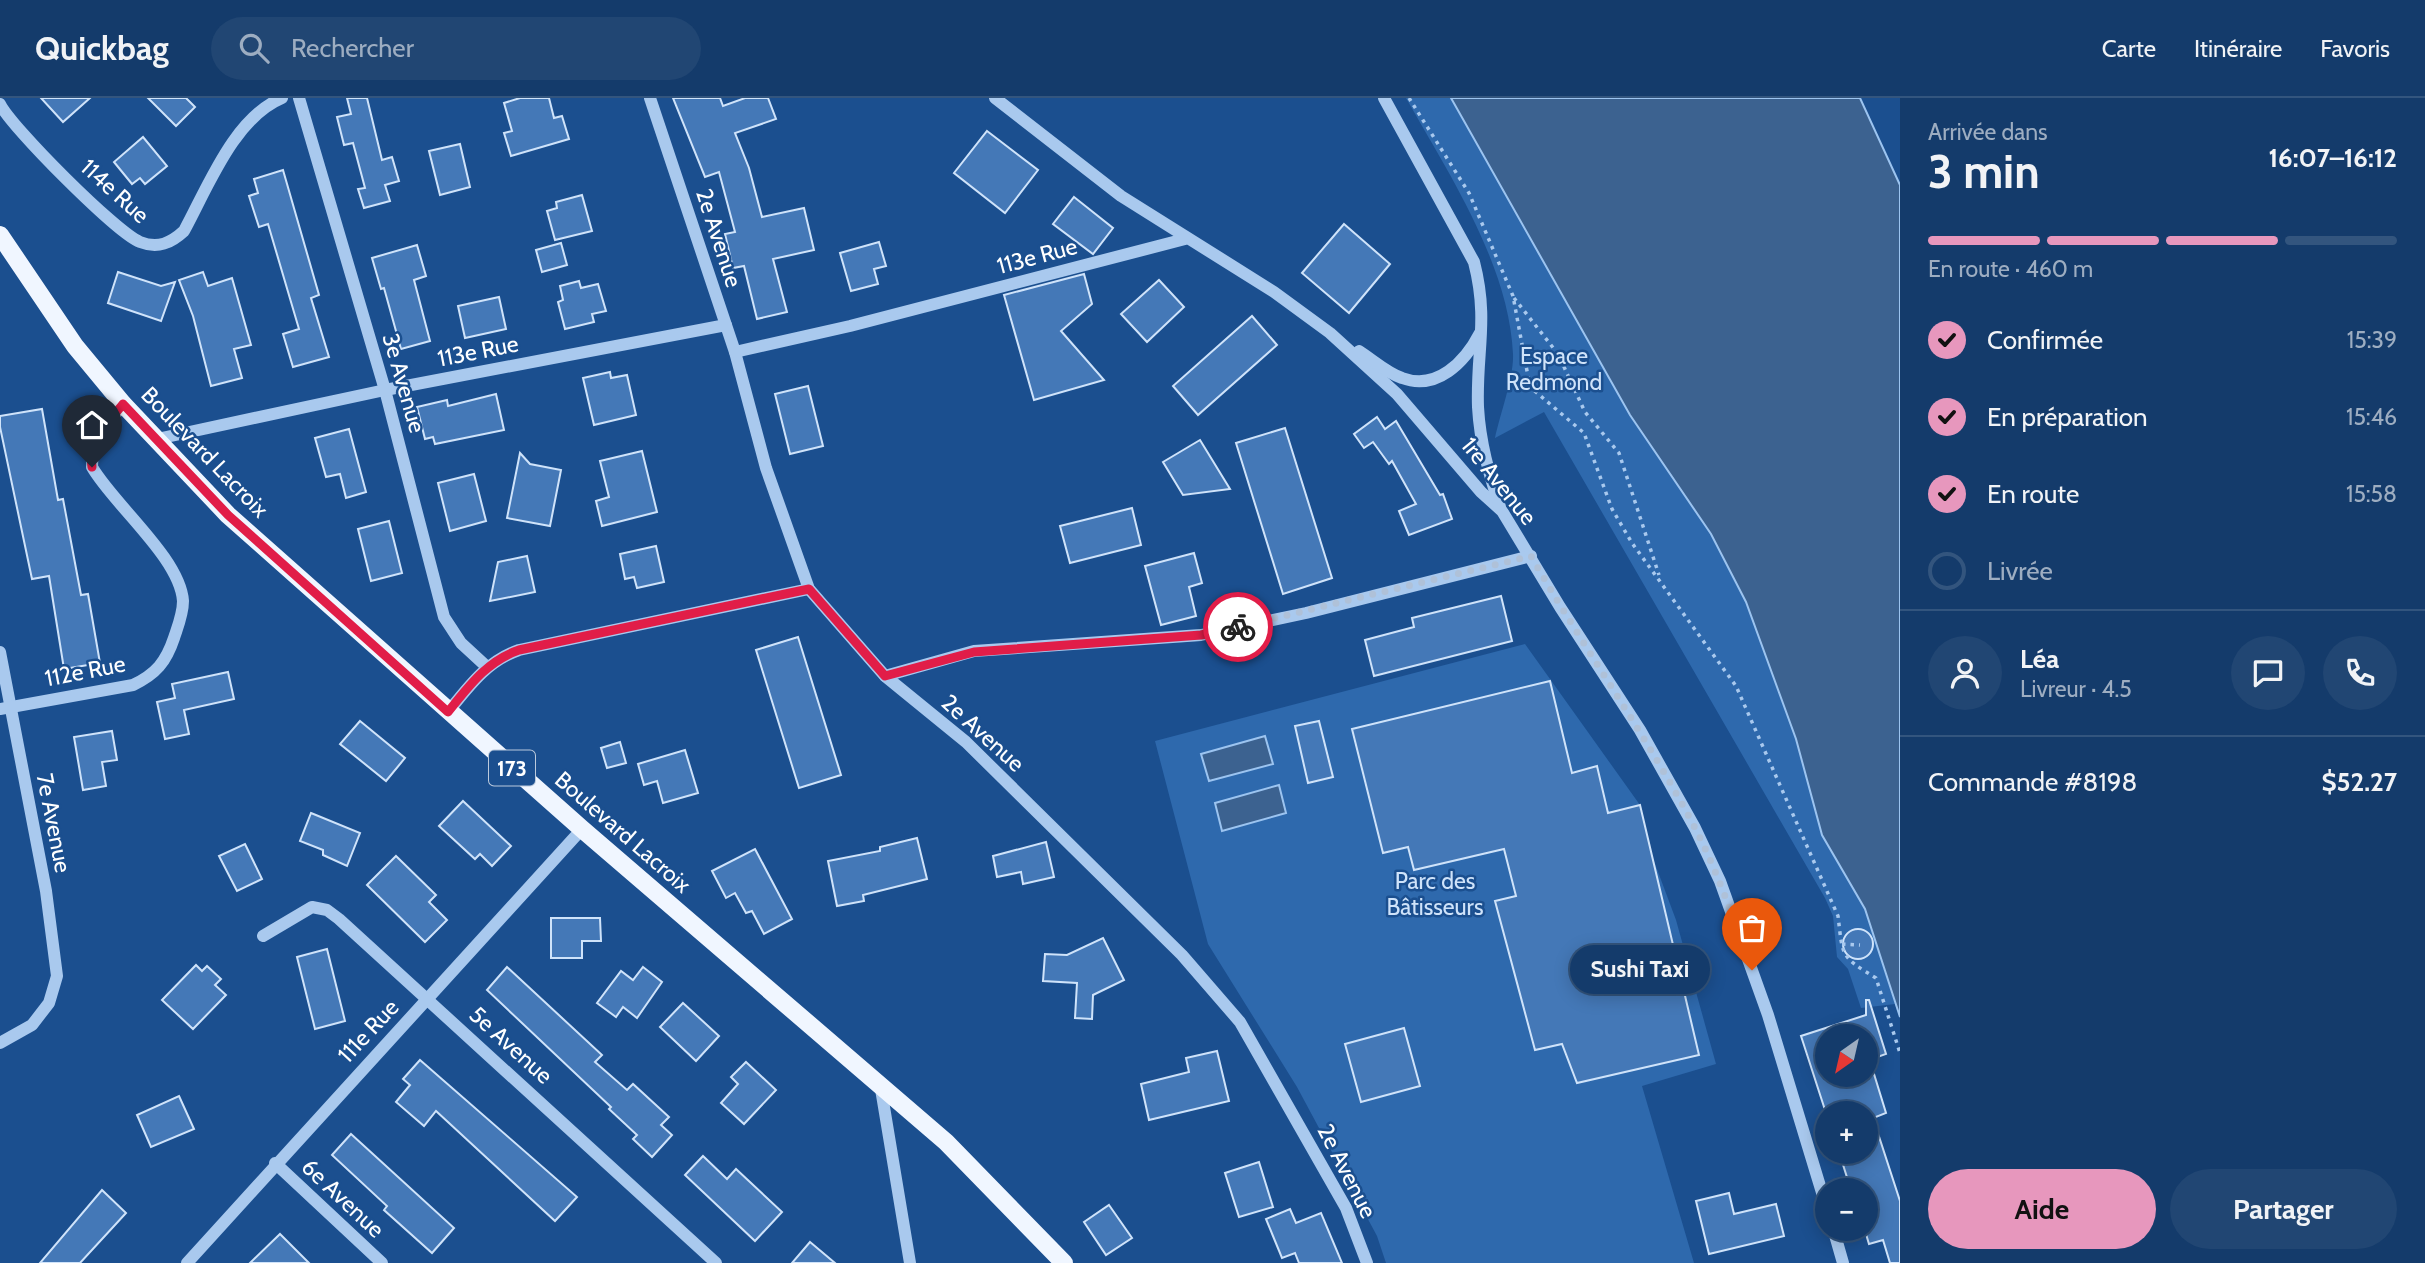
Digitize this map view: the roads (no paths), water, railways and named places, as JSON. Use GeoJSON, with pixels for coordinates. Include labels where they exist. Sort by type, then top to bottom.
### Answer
{"type":"FeatureCollection","features":[{"type":"Feature","properties":{"kind":"main road","name":"Boulevard Lacroix"},"geometry":{"type":"LineString","coordinates":[[0,235],[75,345],[123,404],[228,515],[582,830],[946,1142],[1063,1263]]}},
{"type":"Feature","properties":{"kind":"street","name":"114e Rue"},"geometry":{"type":"LineString","coordinates":[[0,104],[39,150],[125,234],[157,245],[174,240],[184,231],[241,130],[262,108],[282,98]]}},
{"type":"Feature","properties":{"kind":"street","name":"3e Avenue"},"geometry":{"type":"LineString","coordinates":[[299,98],[386,390],[444,617],[461,643],[487,667]]}},
{"type":"Feature","properties":{"kind":"street","name":"2e Avenue"},"geometry":{"type":"LineString","coordinates":[[650,98],[735,352],[766,468],[809,589],[885,676],[966,742],[1182,955],[1240,1022],[1346,1208],[1367,1263]]}},
{"type":"Feature","properties":{"kind":"street","name":"1re Avenue"},"geometry":{"type":"LineString","coordinates":[[995,98],[1074,162],[1185,239],[1274,292],[1330,332],[1397,394],[1481,492],[1502,511],[1560,607],[1640,730],[1695,828],[1720,881],[1768,1015],[1818,1178]]}},
{"type":"Feature","properties":{"kind":"street"},"geometry":{"type":"LineString","coordinates":[[1384,98],[1474,262],[1482,292],[1484,325],[1478,404],[1480,433],[1485,464],[1502,511]]}},
{"type":"Feature","properties":{"kind":"street","name":"113e Rue"},"geometry":{"type":"LineString","coordinates":[[735,352],[850,326],[1185,239]]}},
{"type":"Feature","properties":{"kind":"street"},"geometry":{"type":"LineString","coordinates":[[1330,332],[1401,378],[1420,382],[1437,379],[1456,365],[1473,345],[1484,325]]}},
{"type":"Feature","properties":{"kind":"street","name":"113e Rue"},"geometry":{"type":"LineString","coordinates":[[157,439],[386,390],[726,326]]}},
{"type":"Feature","properties":{"kind":"street","name":"112e Rue"},"geometry":{"type":"LineString","coordinates":[[6,708],[133,685],[152,676],[169,652],[183,600],[172,569],[92,467],[90,455],[93,444],[123,404]]}},
{"type":"Feature","properties":{"kind":"street"},"geometry":{"type":"LineString","coordinates":[[885,676],[974,652],[1201,635],[1531,556]]}},
{"type":"Feature","properties":{"kind":"street"},"geometry":{"type":"LineString","coordinates":[[448,712],[487,667],[502,656],[519,650],[809,589]]}},
{"type":"Feature","properties":{"kind":"street","name":"7e Avenue"},"geometry":{"type":"LineString","coordinates":[[0,652],[6,708],[46,891],[57,976],[49,1003],[32,1025],[0,1043]]}},
{"type":"Feature","properties":{"kind":"street","name":"111e Rue"},"geometry":{"type":"LineString","coordinates":[[187,1263],[275,1163],[582,830]]}},
{"type":"Feature","properties":{"kind":"street","name":"5e Avenue"},"geometry":{"type":"LineString","coordinates":[[263,936],[312,907],[327,910],[428,997],[716,1263]]}},
{"type":"Feature","properties":{"kind":"street"},"geometry":{"type":"LineString","coordinates":[[881,1089],[910,1263]]}},
{"type":"Feature","properties":{"kind":"street","name":"6e Avenue"},"geometry":{"type":"LineString","coordinates":[[275,1163],[382,1263]]}},
{"type":"Feature","properties":{"kind":"street"},"geometry":{"type":"LineString","coordinates":[[1837,1241],[1843,1263]]}},
{"type":"Feature","properties":{"kind":"place","name":"Sushi Taxi"},"geometry":{"type":"Point","coordinates":[1752,970]}},
{"type":"Feature","properties":{"kind":"park label","name":"Espace Redmond"},"geometry":{"type":"Point","coordinates":[1554,369]}},
{"type":"Feature","properties":{"kind":"park label","name":"Parc des Bâtisseurs"},"geometry":{"type":"Point","coordinates":[1435,894]}}]}
